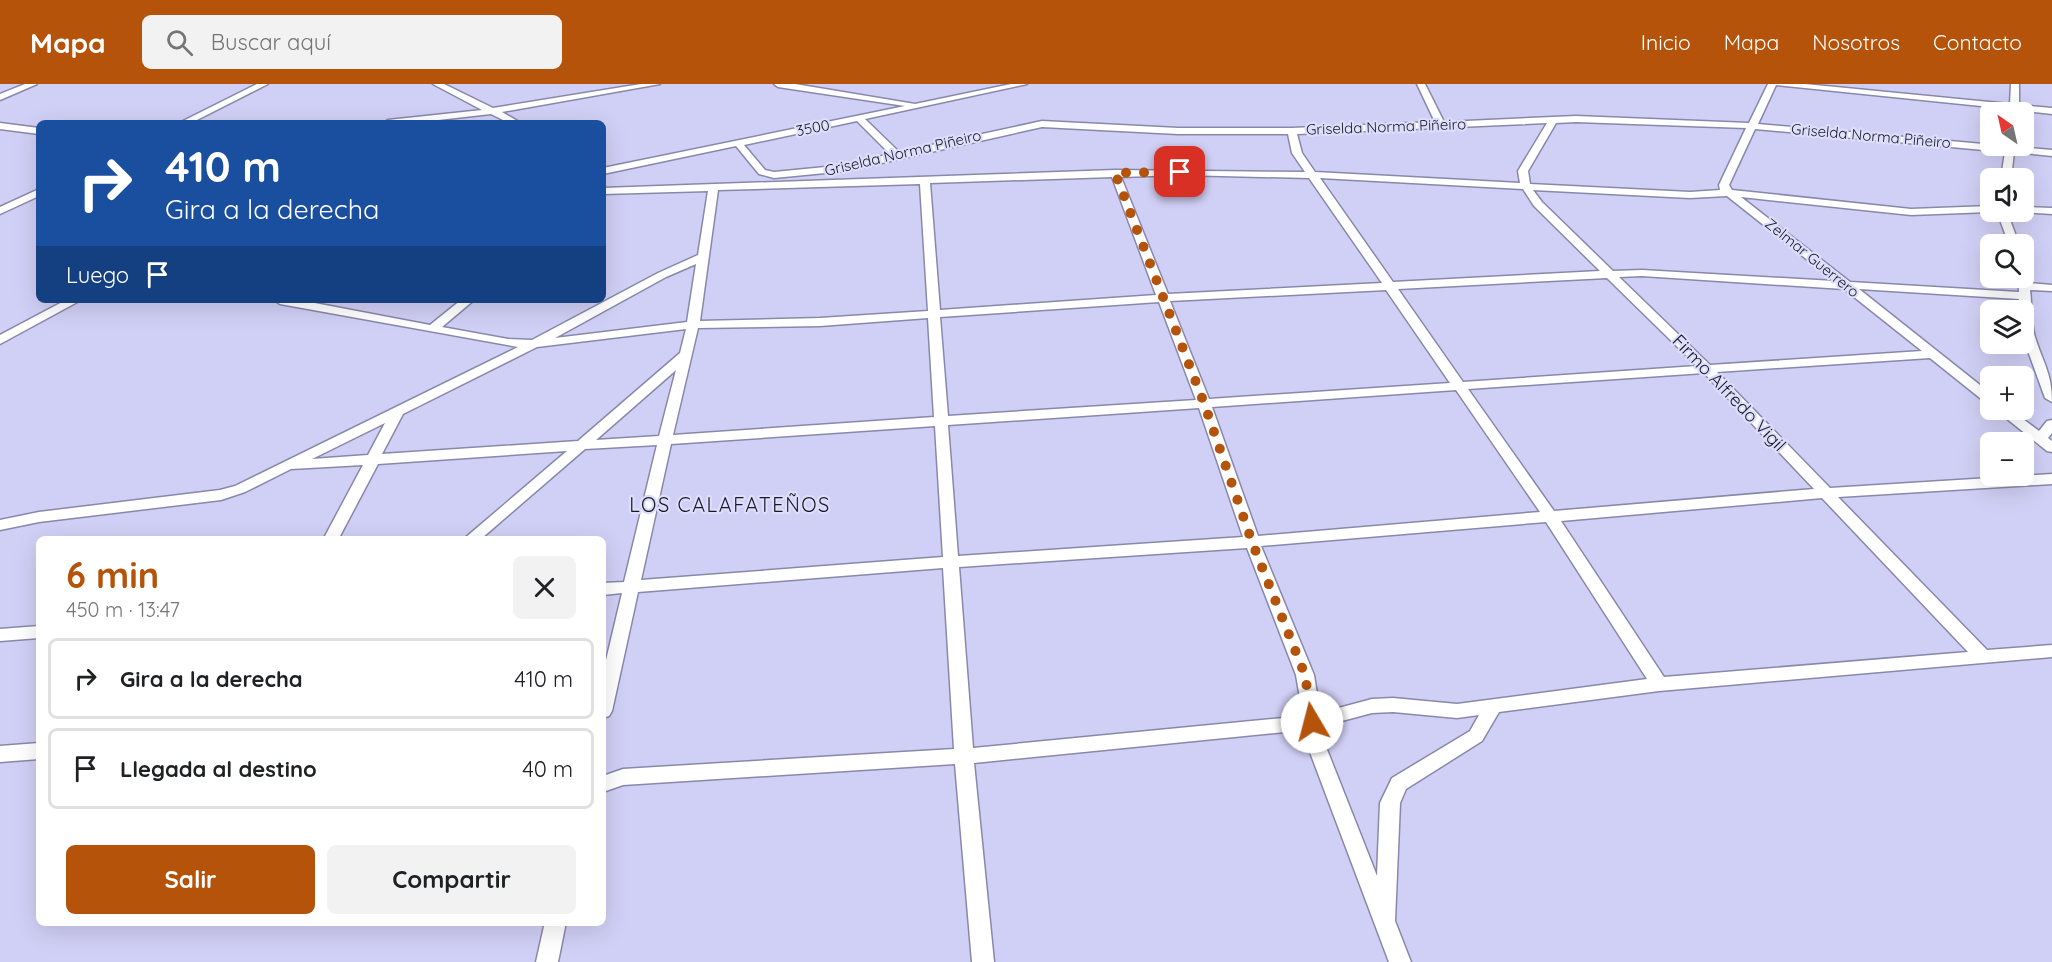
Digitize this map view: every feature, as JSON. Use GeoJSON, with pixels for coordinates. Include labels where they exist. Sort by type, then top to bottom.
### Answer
{"type":"FeatureCollection","features":[{"type":"Feature","properties":{"kind":"street"},"geometry":{"type":"LineString","coordinates":[[0,97],[33,84]]}},
{"type":"Feature","properties":{"kind":"street"},"geometry":{"type":"LineString","coordinates":[[190,120],[264,84]]}},
{"type":"Feature","properties":{"kind":"street"},"geometry":{"type":"LineString","coordinates":[[437,84],[510,120]]}},
{"type":"Feature","properties":{"kind":"street"},"geometry":{"type":"LineString","coordinates":[[414,120],[494,111],[656,84]]}},
{"type":"Feature","properties":{"kind":"street"},"geometry":{"type":"LineString","coordinates":[[778,84],[922,106]]}},
{"type":"Feature","properties":{"kind":"street","name":"3500"},"geometry":{"type":"LineString","coordinates":[[606,170],[1023,84]]}},
{"type":"Feature","properties":{"kind":"street"},"geometry":{"type":"LineString","coordinates":[[1420,84],[1442,125]]}},
{"type":"Feature","properties":{"kind":"street"},"geometry":{"type":"LineString","coordinates":[[1729,193],[1725,190],[1724,184],[1772,84]]}},
{"type":"Feature","properties":{"kind":"street"},"geometry":{"type":"LineString","coordinates":[[1779,84],[1980,106]]}},
{"type":"Feature","properties":{"kind":"street"},"geometry":{"type":"LineString","coordinates":[[2014,102],[2015,84]]}},
{"type":"Feature","properties":{"kind":"street"},"geometry":{"type":"LineString","coordinates":[[2034,111],[2052,111]]}},
{"type":"Feature","properties":{"kind":"street"},"geometry":{"type":"LineString","coordinates":[[860,119],[897,155]]}},
{"type":"Feature","properties":{"kind":"street"},"geometry":{"type":"LineString","coordinates":[[1525,185],[1523,171],[1553,120]]}},
{"type":"Feature","properties":{"kind":"street","name":"Griselda Norma Piñeiro"},"geometry":{"type":"LineString","coordinates":[[738,143],[765,174],[831,171],[1042,124],[1178,131],[1292,131],[1553,120],[1752,126],[1980,145]]}},
{"type":"Feature","properties":{"kind":"street"},"geometry":{"type":"LineString","coordinates":[[0,126],[36,131]]}},
{"type":"Feature","properties":{"kind":"street"},"geometry":{"type":"LineString","coordinates":[[1292,131],[1293,144],[1313,176],[1550,516],[1659,684]]}},
{"type":"Feature","properties":{"kind":"street","name":"Griselda Norma Piñeiro"},"geometry":{"type":"LineString","coordinates":[[2034,150],[2052,153]]}},
{"type":"Feature","properties":{"kind":"street"},"geometry":{"type":"LineString","coordinates":[[830,183],[831,171]]}},
{"type":"Feature","properties":{"kind":"street"},"geometry":{"type":"LineString","coordinates":[[606,191],[1115,173],[1313,176],[1690,195],[1729,193],[1893,211],[1980,209]]}},
{"type":"Feature","properties":{"kind":"street"},"geometry":{"type":"LineString","coordinates":[[1115,173],[1204,403],[1252,542],[1305,675],[1317,747],[1400,962]]}},
{"type":"Feature","properties":{"kind":"street"},"geometry":{"type":"LineString","coordinates":[[925,181],[932,314],[952,562],[964,756],[983,962]]}},
{"type":"Feature","properties":{"kind":"street","name":"Firmo Alfredo Vigil"},"geometry":{"type":"LineString","coordinates":[[1525,185],[1538,204],[1707,369],[1983,657]]}},
{"type":"Feature","properties":{"kind":"street"},"geometry":{"type":"LineString","coordinates":[[606,698],[693,325],[713,188]]}},
{"type":"Feature","properties":{"kind":"street"},"geometry":{"type":"LineString","coordinates":[[0,211],[36,193]]}},
{"type":"Feature","properties":{"kind":"street","name":"Zelmar Guerrero"},"geometry":{"type":"LineString","coordinates":[[1729,193],[1749,206],[1844,285],[1980,391]]}},
{"type":"Feature","properties":{"kind":"street"},"geometry":{"type":"LineString","coordinates":[[2034,210],[2052,211]]}},
{"type":"Feature","properties":{"kind":"street"},"geometry":{"type":"LineString","coordinates":[[0,525],[39,516],[221,495],[254,483],[534,344],[662,275],[704,256]]}},
{"type":"Feature","properties":{"kind":"street"},"geometry":{"type":"LineString","coordinates":[[316,303],[432,329],[508,343],[534,344],[693,325],[820,322],[1164,298],[1611,274],[1642,273],[1844,285],[1980,286]]}},
{"type":"Feature","properties":{"kind":"street"},"geometry":{"type":"LineString","coordinates":[[2034,287],[2052,288]]}},
{"type":"Feature","properties":{"kind":"street"},"geometry":{"type":"LineString","coordinates":[[2025,288],[2025,320],[2029,338],[2052,398]]}},
{"type":"Feature","properties":{"kind":"street"},"geometry":{"type":"LineString","coordinates":[[0,340],[69,303]]}},
{"type":"Feature","properties":{"kind":"street"},"geometry":{"type":"LineString","coordinates":[[432,329],[464,303]]}},
{"type":"Feature","properties":{"kind":"street"},"geometry":{"type":"LineString","coordinates":[[474,536],[686,354]]}},
{"type":"Feature","properties":{"kind":"street"},"geometry":{"type":"LineString","coordinates":[[292,465],[1933,354]]}},
{"type":"Feature","properties":{"kind":"street"},"geometry":{"type":"LineString","coordinates":[[333,536],[398,411]]}},
{"type":"Feature","properties":{"kind":"street"},"geometry":{"type":"LineString","coordinates":[[2016,420],[2052,448]]}},
{"type":"Feature","properties":{"kind":"street"},"geometry":{"type":"LineString","coordinates":[[2040,438],[2052,424]]}},
{"type":"Feature","properties":{"kind":"street"},"geometry":{"type":"LineString","coordinates":[[606,589],[1252,542],[1826,493],[2052,479]]}},
{"type":"Feature","properties":{"kind":"street"},"geometry":{"type":"LineString","coordinates":[[0,634],[36,632]]}},
{"type":"Feature","properties":{"kind":"street"},"geometry":{"type":"LineString","coordinates":[[606,783],[623,777],[964,756],[1312,722],[1382,706],[1457,711],[1659,684],[2052,651]]}},
{"type":"Feature","properties":{"kind":"street"},"geometry":{"type":"LineString","coordinates":[[1385,926],[1390,803],[1394,794],[1399,784],[1476,735],[1494,706]]}},
{"type":"Feature","properties":{"kind":"street"},"geometry":{"type":"LineString","coordinates":[[0,754],[36,751]]}},
{"type":"Feature","properties":{"kind":"street"},"geometry":{"type":"LineString","coordinates":[[547,962],[555,926]]}},
{"type":"Feature","properties":{"kind":"district","name":"LOS CALAFATEÑOS"},"geometry":{"type":"Point","coordinates":[730,505]}},
{"type":"Feature","properties":{"kind":"route"},"geometry":{"type":"LineString","coordinates":[[1180,172],[1115,173],[1204,403],[1252,542],[1305,675],[1312,722]]}}]}
